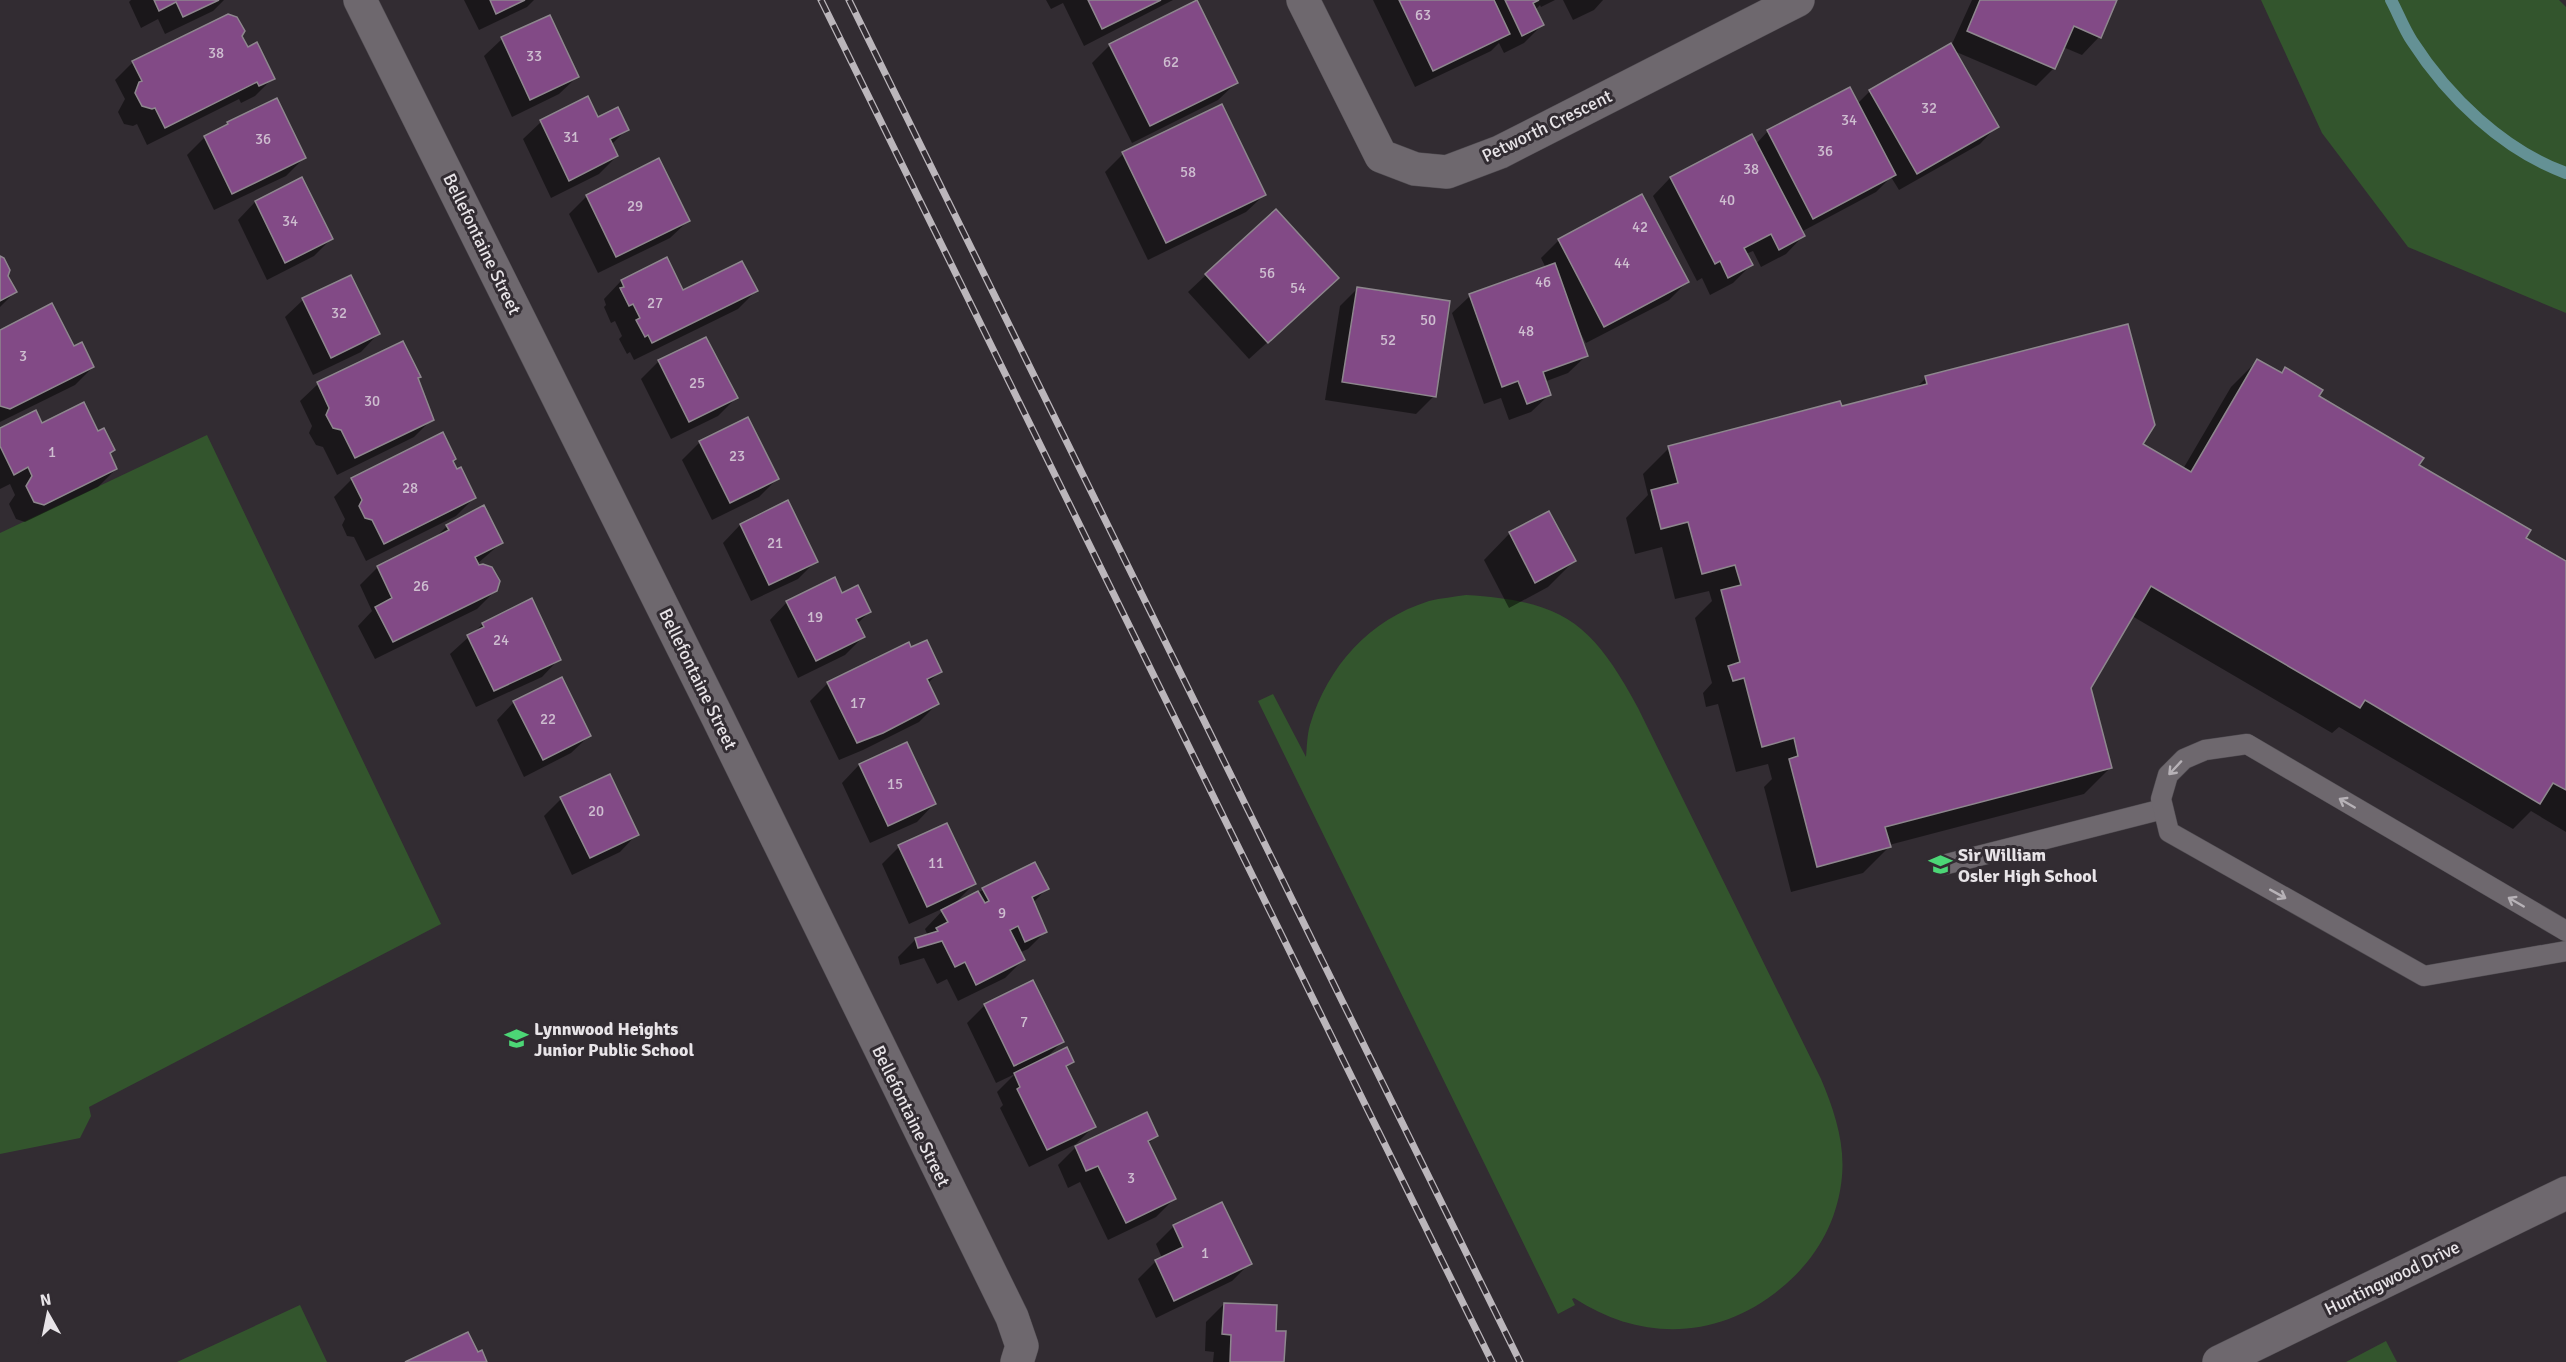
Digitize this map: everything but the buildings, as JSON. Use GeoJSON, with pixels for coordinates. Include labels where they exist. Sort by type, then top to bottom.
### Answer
{"type":"FeatureCollection","features":[{"type":"Feature","properties":{"kind":"street","name":"Bellefontaine Street"},"geometry":{"type":"LineString","coordinates":[[360,0],[713,708],[1012,1317],[1022,1346],[1017,1362]]}},
{"type":"Feature","properties":{"kind":"street","name":"Petworth Crescent"},"geometry":{"type":"LineString","coordinates":[[1303,0],[1381,156],[1415,169],[1447,172],[1500,152],[1798,0]]}},
{"type":"Feature","properties":{"kind":"street","name":"Huntingwood Drive"},"geometry":{"type":"LineString","coordinates":[[2219,1362],[2566,1193]]}},
{"type":"Feature","properties":{"kind":"lane"},"geometry":{"type":"LineString","coordinates":[[2566,931],[2247,744],[2205,750],[2184,759],[2168,775],[2161,799],[2169,832],[2424,976],[2566,951]]}},
{"type":"Feature","properties":{"kind":"lane"},"geometry":{"type":"LineString","coordinates":[[1943,865],[2163,809]]}},
{"type":"Feature","properties":{"kind":"green space"},"geometry":{"type":"Polygon","coordinates":[[[2261,0],[2559,0],[2566,7],[2566,313],[2408,247],[2322,133],[2261,0]]]}},
{"type":"Feature","properties":{"kind":"green space"},"geometry":{"type":"Polygon","coordinates":[[[207,435],[441,924],[89,1107],[91,1116],[80,1138],[0,1154],[0,533],[207,435]]]}},
{"type":"Feature","properties":{"kind":"green space"},"geometry":{"type":"Polygon","coordinates":[[[1466,595],[1528,603],[1551,611],[1571,622],[1589,636],[1606,655],[1638,708],[1821,1079],[1830,1102],[1838,1126],[1842,1151],[1842,1176],[1840,1193],[1830,1225],[1814,1253],[1793,1278],[1756,1306],[1731,1318],[1705,1326],[1679,1329],[1652,1328],[1626,1322],[1600,1312],[1574,1298],[1572,1299],[1575,1305],[1558,1314],[1258,701],[1273,694],[1306,757],[1309,729],[1318,704],[1328,683],[1354,648],[1370,633],[1407,609],[1429,601],[1466,595]]]}},
{"type":"Feature","properties":{"kind":"green space"},"geometry":{"type":"Polygon","coordinates":[[[300,1305],[327,1362],[177,1362],[300,1305]]]}},
{"type":"Feature","properties":{"kind":"green space"},"geometry":{"type":"Polygon","coordinates":[[[2386,1341],[2397,1362],[2346,1362],[2386,1341]]]}},
{"type":"Feature","properties":{"kind":"waterway"},"geometry":{"type":"LineString","coordinates":[[2391,0],[2406,31],[2426,62],[2460,101],[2499,136],[2520,151],[2566,173]]}},
{"type":"Feature","properties":{"kind":"railway"},"geometry":{"type":"LineString","coordinates":[[821,0],[1492,1362]]}},
{"type":"Feature","properties":{"kind":"railway"},"geometry":{"type":"LineString","coordinates":[[849,0],[1520,1362]]}},
{"type":"Feature","properties":{"kind":"place","name":"Sir William Osler High School"},"geometry":{"type":"Point","coordinates":[1940,865]}},
{"type":"Feature","properties":{"kind":"place","name":"Lynnwood Heights Junior Public School"},"geometry":{"type":"Point","coordinates":[516,1039]}}]}
